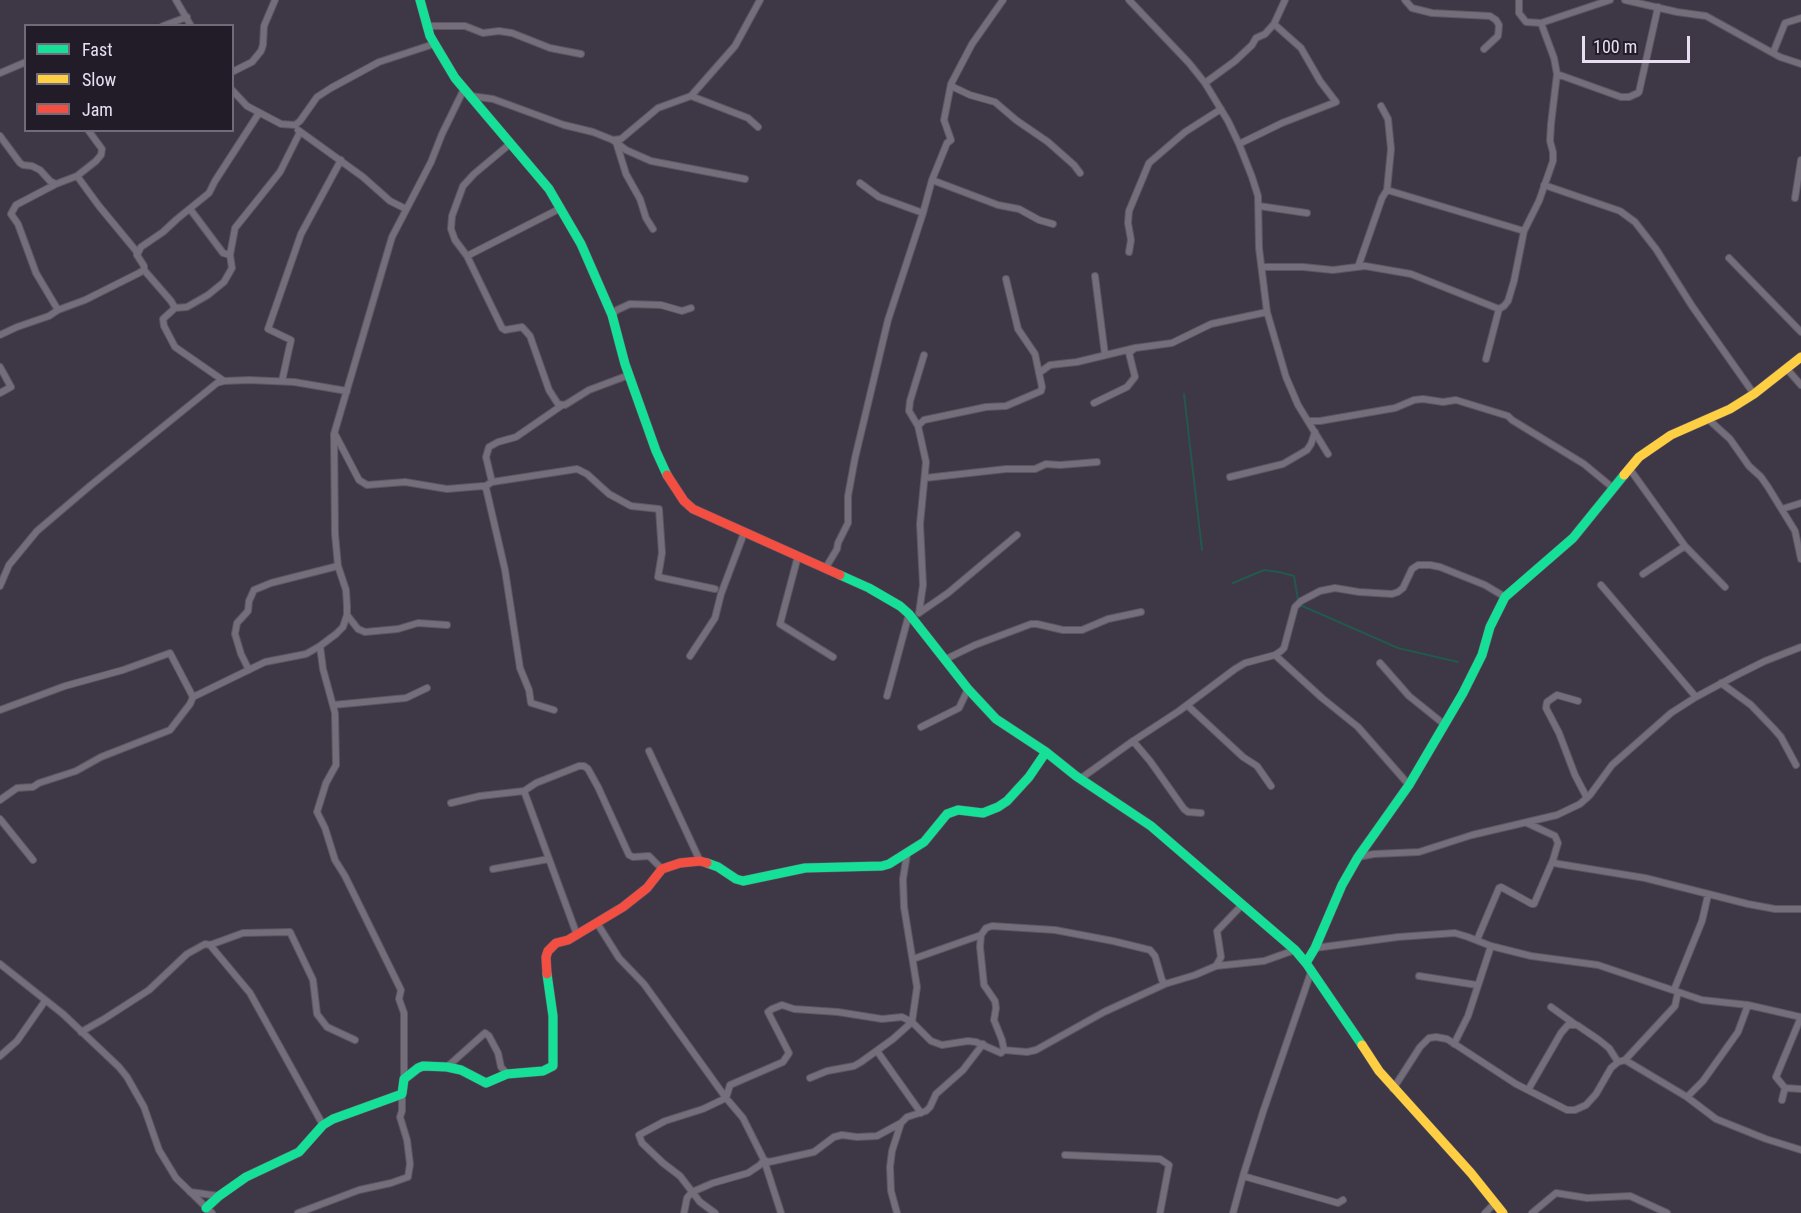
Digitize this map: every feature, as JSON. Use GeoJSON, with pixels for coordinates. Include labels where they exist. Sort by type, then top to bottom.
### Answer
{"type":"FeatureCollection","features":[{"type":"Feature","properties":{"kind":"street"},"geometry":{"type":"LineString","coordinates":[[176,0],[190,24]]}},
{"type":"Feature","properties":{"kind":"street"},"geometry":{"type":"LineString","coordinates":[[234,71],[252,62],[261,51],[264,26],[275,0]]}},
{"type":"Feature","properties":{"kind":"street"},"geometry":{"type":"LineString","coordinates":[[420,0],[426,26],[434,44],[455,78],[549,189],[581,244],[612,315],[629,375],[656,451],[675,490],[693,509],[869,588],[900,606],[946,659],[968,689],[996,719],[1151,826],[1295,950],[1309,967],[1378,1071],[1450,1150],[1503,1213]]}},
{"type":"Feature","properties":{"kind":"street"},"geometry":{"type":"LineString","coordinates":[[615,142],[658,108],[691,96],[735,46],[760,0]]}},
{"type":"Feature","properties":{"kind":"street"},"geometry":{"type":"LineString","coordinates":[[825,569],[837,549],[848,522],[848,496],[855,458],[896,291],[932,180],[947,143],[951,140],[944,120],[951,86],[972,44],[1003,0]]}},
{"type":"Feature","properties":{"kind":"street"},"geometry":{"type":"LineString","coordinates":[[1128,0],[1189,63],[1205,83],[1239,144],[1252,177],[1259,206],[1259,248],[1267,312],[1293,395],[1328,453]]}},
{"type":"Feature","properties":{"kind":"street"},"geometry":{"type":"LineString","coordinates":[[1205,83],[1235,61],[1256,38],[1265,34],[1274,24],[1285,0]]}},
{"type":"Feature","properties":{"kind":"street"},"geometry":{"type":"LineString","coordinates":[[1405,0],[1412,8],[1432,13],[1490,16],[1499,26],[1498,36],[1484,49]]}},
{"type":"Feature","properties":{"kind":"street"},"geometry":{"type":"LineString","coordinates":[[1519,0],[1519,13],[1526,22],[1541,22],[1610,0]]}},
{"type":"Feature","properties":{"kind":"street"},"geometry":{"type":"LineString","coordinates":[[1625,0],[1706,16],[1780,57],[1801,64]]}},
{"type":"Feature","properties":{"kind":"street"},"geometry":{"type":"LineString","coordinates":[[1557,74],[1621,97],[1629,97],[1638,93],[1658,7]]}},
{"type":"Feature","properties":{"kind":"street"},"geometry":{"type":"LineString","coordinates":[[168,24],[187,17]]}},
{"type":"Feature","properties":{"kind":"street"},"geometry":{"type":"LineString","coordinates":[[1773,53],[1785,23],[1801,18]]}},
{"type":"Feature","properties":{"kind":"street"},"geometry":{"type":"LineString","coordinates":[[1486,359],[1499,309],[1508,301],[1524,231],[1539,201],[1553,161],[1550,141],[1557,74],[1554,58],[1541,22]]}},
{"type":"Feature","properties":{"kind":"street"},"geometry":{"type":"LineString","coordinates":[[1239,144],[1282,123],[1336,102],[1320,81],[1301,48],[1274,24]]}},
{"type":"Feature","properties":{"kind":"street"},"geometry":{"type":"LineString","coordinates":[[426,26],[465,26],[483,33],[500,31],[512,33],[550,48],[581,54]]}},
{"type":"Feature","properties":{"kind":"street"},"geometry":{"type":"LineString","coordinates":[[234,92],[247,106],[259,113],[281,124],[292,125],[300,121],[317,97],[331,88],[379,62],[434,44]]}},
{"type":"Feature","properties":{"kind":"street"},"geometry":{"type":"LineString","coordinates":[[0,73],[24,63]]}},
{"type":"Feature","properties":{"kind":"street"},"geometry":{"type":"LineString","coordinates":[[951,86],[995,102],[1048,142],[1080,173]]}},
{"type":"Feature","properties":{"kind":"street"},"geometry":{"type":"LineString","coordinates":[[468,93],[493,99],[564,125],[593,132],[651,161],[745,179]]}},
{"type":"Feature","properties":{"kind":"street"},"geometry":{"type":"LineString","coordinates":[[0,800],[17,788],[33,787],[76,771],[101,758],[170,730],[193,697],[265,662],[295,657],[320,646],[343,627],[347,615],[346,590],[338,566],[334,524],[334,434],[392,237],[431,162],[442,134],[468,93]]}},
{"type":"Feature","properties":{"kind":"street"},"geometry":{"type":"LineString","coordinates":[[691,96],[747,118],[758,127]]}},
{"type":"Feature","properties":{"kind":"street"},"geometry":{"type":"LineString","coordinates":[[1358,267],[1382,198],[1387,190],[1391,149],[1388,119],[1381,106]]}},
{"type":"Feature","properties":{"kind":"street"},"geometry":{"type":"LineString","coordinates":[[1129,252],[1131,240],[1128,211],[1149,163],[1185,132],[1221,109]]}},
{"type":"Feature","properties":{"kind":"street"},"geometry":{"type":"LineString","coordinates":[[137,255],[141,247],[163,232],[209,193],[215,180],[259,113]]}},
{"type":"Feature","properties":{"kind":"street"},"geometry":{"type":"LineString","coordinates":[[292,125],[341,160],[390,201],[406,209]]}},
{"type":"Feature","properties":{"kind":"street"},"geometry":{"type":"LineString","coordinates":[[58,310],[39,280],[18,224],[11,214],[16,205],[77,176],[101,155],[101,146],[90,132]]}},
{"type":"Feature","properties":{"kind":"street"},"geometry":{"type":"LineString","coordinates":[[224,381],[176,348],[164,326],[164,319],[175,308],[187,307],[208,295],[224,282],[232,268],[230,255],[235,228],[280,172],[300,132]]}},
{"type":"Feature","properties":{"kind":"street"},"geometry":{"type":"LineString","coordinates":[[0,136],[20,163],[39,170],[56,184]]}},
{"type":"Feature","properties":{"kind":"street"},"geometry":{"type":"LineString","coordinates":[[615,142],[626,174],[652,229]]}},
{"type":"Feature","properties":{"kind":"street"},"geometry":{"type":"LineString","coordinates":[[511,143],[463,186],[452,216],[452,229],[455,240],[467,256],[502,328],[505,330],[522,327],[530,336],[549,390],[561,406]]}},
{"type":"Feature","properties":{"kind":"street"},"geometry":{"type":"LineString","coordinates":[[282,381],[291,340],[268,329],[301,234],[341,160]]}},
{"type":"Feature","properties":{"kind":"street"},"geometry":{"type":"LineString","coordinates":[[1796,198],[1801,160]]}},
{"type":"Feature","properties":{"kind":"street"},"geometry":{"type":"LineString","coordinates":[[77,176],[137,252],[144,270],[175,308]]}},
{"type":"Feature","properties":{"kind":"street"},"geometry":{"type":"LineString","coordinates":[[932,180],[998,205],[1019,209],[1039,220],[1053,224]]}},
{"type":"Feature","properties":{"kind":"street"},"geometry":{"type":"LineString","coordinates":[[860,183],[879,197],[923,213]]}},
{"type":"Feature","properties":{"kind":"street"},"geometry":{"type":"LineString","coordinates":[[1544,185],[1620,210],[1635,222],[1656,249],[1692,306],[1754,394]]}},
{"type":"Feature","properties":{"kind":"street"},"geometry":{"type":"LineString","coordinates":[[1387,190],[1524,231]]}},
{"type":"Feature","properties":{"kind":"street"},"geometry":{"type":"LineString","coordinates":[[1259,206],[1307,213]]}},
{"type":"Feature","properties":{"kind":"street"},"geometry":{"type":"LineString","coordinates":[[467,256],[561,208]]}},
{"type":"Feature","properties":{"kind":"street"},"geometry":{"type":"LineString","coordinates":[[190,209],[224,253],[230,255]]}},
{"type":"Feature","properties":{"kind":"street"},"geometry":{"type":"LineString","coordinates":[[1729,258],[1801,332]]}},
{"type":"Feature","properties":{"kind":"street"},"geometry":{"type":"LineString","coordinates":[[1262,267],[1333,270],[1365,266],[1411,274],[1499,309]]}},
{"type":"Feature","properties":{"kind":"street"},"geometry":{"type":"LineString","coordinates":[[0,335],[85,300],[144,270]]}},
{"type":"Feature","properties":{"kind":"street"},"geometry":{"type":"LineString","coordinates":[[1095,276],[1105,355]]}},
{"type":"Feature","properties":{"kind":"street"},"geometry":{"type":"LineString","coordinates":[[918,426],[924,420],[986,407],[1006,406],[1038,393],[1042,387],[1032,348],[1018,329],[1006,279]]}},
{"type":"Feature","properties":{"kind":"street"},"geometry":{"type":"LineString","coordinates":[[612,315],[630,304],[662,305],[682,311],[691,308]]}},
{"type":"Feature","properties":{"kind":"street"},"geometry":{"type":"LineString","coordinates":[[1039,373],[1050,365],[1077,362],[1135,348],[1173,343],[1211,324],[1267,312]]}},
{"type":"Feature","properties":{"kind":"street"},"geometry":{"type":"LineString","coordinates":[[1094,403],[1127,387],[1135,377],[1129,353],[1135,348]]}},
{"type":"Feature","properties":{"kind":"street"},"geometry":{"type":"LineString","coordinates":[[919,613],[923,585],[920,524],[926,462],[918,426],[909,411],[924,355]]}},
{"type":"Feature","properties":{"kind":"street"},"geometry":{"type":"LineString","coordinates":[[1233,1213],[1315,948],[1342,885],[1358,857],[1409,785],[1446,725],[1477,668],[1490,627],[1505,597],[1573,538],[1639,457],[1671,435],[1708,419],[1754,394],[1801,357]]}},
{"type":"Feature","properties":{"kind":"street"},"geometry":{"type":"LineString","coordinates":[[0,367],[11,387],[0,393]]}},
{"type":"Feature","properties":{"kind":"street"},"geometry":{"type":"LineString","coordinates":[[1787,369],[1801,385]]}},
{"type":"Feature","properties":{"kind":"street"},"geometry":{"type":"LineString","coordinates":[[492,482],[486,457],[489,447],[516,437],[589,390],[629,375]]}},
{"type":"Feature","properties":{"kind":"street"},"geometry":{"type":"LineString","coordinates":[[0,586],[9,565],[37,531],[210,387],[224,381],[282,381],[347,391]]}},
{"type":"Feature","properties":{"kind":"street"},"geometry":{"type":"LineString","coordinates":[[1308,421],[1395,408],[1414,400],[1443,402],[1456,400],[1508,416],[1584,465],[1613,488]]}},
{"type":"Feature","properties":{"kind":"street"},"geometry":{"type":"LineString","coordinates":[[1708,419],[1730,439],[1749,466],[1761,477],[1795,531],[1801,559]]}},
{"type":"Feature","properties":{"kind":"street"},"geometry":{"type":"LineString","coordinates":[[1230,477],[1283,464],[1307,450],[1315,432]]}},
{"type":"Feature","properties":{"kind":"street"},"geometry":{"type":"LineString","coordinates":[[334,434],[359,480],[367,485],[405,482],[447,489],[484,486],[492,482],[577,469],[588,474],[609,494],[631,506],[659,509],[662,553],[658,577],[715,589]]}},
{"type":"Feature","properties":{"kind":"street"},"geometry":{"type":"LineString","coordinates":[[925,478],[1006,469],[1035,469],[1047,464],[1097,462]]}},
{"type":"Feature","properties":{"kind":"street"},"geometry":{"type":"LineString","coordinates":[[1629,468],[1685,546],[1725,587]]}},
{"type":"Feature","properties":{"kind":"street"},"geometry":{"type":"LineString","coordinates":[[484,486],[489,497],[505,570],[520,668],[531,702],[554,710]]}},
{"type":"Feature","properties":{"kind":"street"},"geometry":{"type":"LineString","coordinates":[[1782,509],[1801,503]]}},
{"type":"Feature","properties":{"kind":"street"},"geometry":{"type":"LineString","coordinates":[[690,656],[715,618],[725,582],[744,533]]}},
{"type":"Feature","properties":{"kind":"street"},"geometry":{"type":"LineString","coordinates":[[909,614],[919,613],[948,593],[1017,535]]}},
{"type":"Feature","properties":{"kind":"street"},"geometry":{"type":"LineString","coordinates":[[1643,574],[1685,546]]}},
{"type":"Feature","properties":{"kind":"street"},"geometry":{"type":"LineString","coordinates":[[798,556],[780,624],[833,657]]}},
{"type":"Feature","properties":{"kind":"street"},"geometry":{"type":"LineString","coordinates":[[1080,779],[1245,663],[1275,655],[1284,648],[1295,607],[1301,601],[1320,591],[1335,588],[1392,594],[1403,588],[1408,574],[1418,566],[1430,565],[1485,585],[1505,597]]}},
{"type":"Feature","properties":{"kind":"street"},"geometry":{"type":"LineString","coordinates":[[249,670],[235,634],[237,622],[248,611],[254,590],[338,566]]}},
{"type":"Feature","properties":{"kind":"street"},"geometry":{"type":"LineString","coordinates":[[1600,585],[1696,696]]}},
{"type":"Feature","properties":{"kind":"street"},"geometry":{"type":"LineString","coordinates":[[946,659],[975,645],[1031,624],[1063,630],[1082,630],[1108,619],[1141,612]]}},
{"type":"Feature","properties":{"kind":"street"},"geometry":{"type":"LineString","coordinates":[[887,696],[909,614]]}},
{"type":"Feature","properties":{"kind":"street"},"geometry":{"type":"LineString","coordinates":[[347,615],[358,629],[364,632],[418,623],[447,625]]}},
{"type":"Feature","properties":{"kind":"street"},"geometry":{"type":"LineString","coordinates":[[298,1213],[359,1190],[408,1177],[410,1164],[407,1140],[400,1117],[404,1079],[404,1013],[399,999],[401,990],[335,860],[325,828],[317,812],[326,783],[336,768],[335,713],[323,669],[320,646]]}},
{"type":"Feature","properties":{"kind":"street"},"geometry":{"type":"LineString","coordinates":[[1358,857],[1419,852],[1472,835],[1557,816],[1587,798],[1612,765],[1671,713],[1721,683],[1765,661],[1801,647]]}},
{"type":"Feature","properties":{"kind":"street"},"geometry":{"type":"LineString","coordinates":[[0,710],[65,686],[123,670],[170,653],[193,697]]}},
{"type":"Feature","properties":{"kind":"street"},"geometry":{"type":"LineString","coordinates":[[1275,655],[1358,727],[1409,785]]}},
{"type":"Feature","properties":{"kind":"street"},"geometry":{"type":"LineString","coordinates":[[1380,663],[1409,696],[1446,725]]}},
{"type":"Feature","properties":{"kind":"street"},"geometry":{"type":"LineString","coordinates":[[1721,683],[1751,705],[1774,729],[1796,765]]}},
{"type":"Feature","properties":{"kind":"street"},"geometry":{"type":"LineString","coordinates":[[333,705],[406,698],[427,688]]}},
{"type":"Feature","properties":{"kind":"street"},"geometry":{"type":"LineString","coordinates":[[921,727],[959,708],[968,689]]}},
{"type":"Feature","properties":{"kind":"street"},"geometry":{"type":"LineString","coordinates":[[1578,701],[1557,695],[1547,702],[1546,708],[1587,798]]}},
{"type":"Feature","properties":{"kind":"street"},"geometry":{"type":"LineString","coordinates":[[1186,705],[1238,753],[1257,766],[1271,786]]}},
{"type":"Feature","properties":{"kind":"street"},"geometry":{"type":"LineString","coordinates":[[1133,741],[1184,809],[1188,812],[1201,813]]}},
{"type":"Feature","properties":{"kind":"street"},"geometry":{"type":"LineString","coordinates":[[649,751],[700,861]]}},
{"type":"Feature","properties":{"kind":"street"},"geometry":{"type":"LineString","coordinates":[[404,1079],[415,1069],[423,1066],[461,1070],[486,1083],[507,1074],[543,1071],[553,1066],[554,1016],[547,979],[548,951],[556,943],[577,935],[639,895],[662,870],[680,863],[700,861],[718,867],[743,881],[804,868],[889,864],[924,842],[947,814],[958,810],[989,812],[1007,801],[1029,777],[1046,752]]}},
{"type":"Feature","properties":{"kind":"street"},"geometry":{"type":"LineString","coordinates":[[451,802],[524,791],[536,783],[584,766],[598,787],[629,855],[649,856],[662,870]]}},
{"type":"Feature","properties":{"kind":"street"},"geometry":{"type":"LineString","coordinates":[[524,791],[577,935]]}},
{"type":"Feature","properties":{"kind":"street"},"geometry":{"type":"LineString","coordinates":[[0,819],[33,860]]}},
{"type":"Feature","properties":{"kind":"street"},"geometry":{"type":"LineString","coordinates":[[1477,940],[1499,888],[1534,903],[1553,860],[1558,843],[1555,836],[1527,823]]}},
{"type":"Feature","properties":{"kind":"street"},"geometry":{"type":"LineString","coordinates":[[810,1078],[827,1071],[854,1066],[893,1039],[912,1022],[917,987],[904,907],[903,879],[908,854]]}},
{"type":"Feature","properties":{"kind":"street"},"geometry":{"type":"LineString","coordinates":[[493,869],[549,859]]}},
{"type":"Feature","properties":{"kind":"street"},"geometry":{"type":"LineString","coordinates":[[1553,860],[1559,864],[1646,878],[1726,900],[1775,909],[1801,909]]}},
{"type":"Feature","properties":{"kind":"street"},"geometry":{"type":"LineString","coordinates":[[1393,1089],[1420,1047],[1428,1038],[1436,1037],[1447,1039],[1528,1090],[1567,1110],[1575,1110],[1586,1105],[1596,1094],[1611,1068],[1622,1061],[1675,1006],[1676,991],[1702,921],[1708,895]]}},
{"type":"Feature","properties":{"kind":"street"},"geometry":{"type":"LineString","coordinates":[[1216,966],[1221,957],[1217,931],[1242,905]]}},
{"type":"Feature","properties":{"kind":"street"},"geometry":{"type":"LineString","coordinates":[[597,923],[619,958],[644,984],[743,1118],[764,1160],[781,1213]]}},
{"type":"Feature","properties":{"kind":"street"},"geometry":{"type":"LineString","coordinates":[[1004,1050],[994,1020],[995,1001],[984,985],[980,947],[984,929],[992,926],[1027,927],[1072,932],[1113,940],[1153,952],[1162,980],[1166,984]]}},
{"type":"Feature","properties":{"kind":"street"},"geometry":{"type":"LineString","coordinates":[[81,1032],[149,990],[187,954],[205,944],[210,945],[243,933],[290,932],[313,980],[317,1014],[327,1027],[355,1041]]}},
{"type":"Feature","properties":{"kind":"street"},"geometry":{"type":"LineString","coordinates":[[1315,948],[1398,937],[1455,933],[1491,946],[1531,956],[1598,965],[1702,1000],[1748,1005],[1801,1017],[1776,1077],[1785,1088],[1801,1089]]}},
{"type":"Feature","properties":{"kind":"street"},"geometry":{"type":"LineString","coordinates":[[913,959],[981,935]]}},
{"type":"Feature","properties":{"kind":"street"},"geometry":{"type":"LineString","coordinates":[[210,945],[250,993],[323,1125]]}},
{"type":"Feature","properties":{"kind":"street"},"geometry":{"type":"LineString","coordinates":[[1454,1044],[1468,1016],[1491,946]]}},
{"type":"Feature","properties":{"kind":"street"},"geometry":{"type":"LineString","coordinates":[[715,1213],[700,1202],[680,1176],[642,1143],[639,1135],[665,1121],[704,1109],[726,1098],[730,1085],[783,1062],[789,1053],[768,1012],[772,1009],[782,1005],[794,1009],[838,1012],[886,1020],[902,1017],[912,1022],[937,1044],[949,1045],[968,1041],[983,1044],[1001,1053],[1004,1050],[1017,1053],[1036,1050],[1086,1021],[1166,984],[1216,966],[1264,961],[1295,950]]}},
{"type":"Feature","properties":{"kind":"street"},"geometry":{"type":"LineString","coordinates":[[0,964],[63,1014],[119,1067],[144,1107],[159,1150],[176,1178],[209,1211],[219,1196],[246,1177],[299,1152],[323,1125],[333,1119],[402,1094]]}},
{"type":"Feature","properties":{"kind":"street"},"geometry":{"type":"LineString","coordinates":[[1419,976],[1478,985]]}},
{"type":"Feature","properties":{"kind":"street"},"geometry":{"type":"LineString","coordinates":[[0,1056],[17,1041],[45,1001]]}},
{"type":"Feature","properties":{"kind":"street"},"geometry":{"type":"LineString","coordinates":[[1687,1097],[1702,1081],[1738,1032],[1748,1005]]}},
{"type":"Feature","properties":{"kind":"street"},"geometry":{"type":"LineString","coordinates":[[1551,1007],[1609,1048],[1622,1061],[1687,1097],[1716,1119],[1731,1127],[1801,1150]]}},
{"type":"Feature","properties":{"kind":"street"},"geometry":{"type":"LineString","coordinates":[[1528,1090],[1561,1033],[1568,1025],[1577,1025]]}},
{"type":"Feature","properties":{"kind":"street"},"geometry":{"type":"LineString","coordinates":[[447,1067],[485,1033],[489,1036],[498,1053],[501,1066],[507,1074]]}},
{"type":"Feature","properties":{"kind":"street"},"geometry":{"type":"LineString","coordinates":[[764,1160],[769,1162],[814,1152],[834,1137],[842,1135],[877,1136],[908,1117],[921,1113],[930,1107],[936,1094],[963,1071],[983,1044]]}},
{"type":"Feature","properties":{"kind":"street"},"geometry":{"type":"LineString","coordinates":[[877,1051],[921,1113]]}},
{"type":"Feature","properties":{"kind":"street"},"geometry":{"type":"LineString","coordinates":[[1782,1100],[1785,1088]]}},
{"type":"Feature","properties":{"kind":"street"},"geometry":{"type":"LineString","coordinates":[[897,1213],[891,1191],[890,1167],[892,1151],[901,1123]]}},
{"type":"Feature","properties":{"kind":"street"},"geometry":{"type":"LineString","coordinates":[[1065,1155],[1160,1159],[1169,1166],[1160,1213]]}},
{"type":"Feature","properties":{"kind":"street"},"geometry":{"type":"LineString","coordinates":[[684,1213],[687,1198],[692,1192],[704,1186],[748,1173],[764,1160]]}},
{"type":"Feature","properties":{"kind":"street"},"geometry":{"type":"LineString","coordinates":[[1243,1176],[1338,1203],[1342,1200]]}},
{"type":"Feature","properties":{"kind":"street"},"geometry":{"type":"LineString","coordinates":[[189,1192],[219,1196]]}},
{"type":"Feature","properties":{"kind":"street"},"geometry":{"type":"LineString","coordinates":[[1534,1213],[1556,1194],[1587,1198],[1630,1196],[1668,1213]]}},
{"type":"Feature","properties":{"kind":"street"},"geometry":{"type":"LineString","coordinates":[[1485,1213],[1495,1203]]}},
{"type":"Feature","properties":{"kind":"waterway"},"geometry":{"type":"LineString","coordinates":[[1184,394],[1202,550]]}},
{"type":"Feature","properties":{"kind":"waterway"},"geometry":{"type":"LineString","coordinates":[[1233,583],[1264,570],[1279,572],[1294,576],[1298,600]]}},
{"type":"Feature","properties":{"kind":"waterway"},"geometry":{"type":"LineString","coordinates":[[1300,605],[1398,648],[1458,662]]}},
{"type":"Feature","properties":{"kind":"traffic: fast"},"geometry":{"type":"LineString","coordinates":[[420,0],[430,36],[455,78],[549,189],[581,244],[612,315],[625,364],[667,475]]}},
{"type":"Feature","properties":{"kind":"traffic: fast"},"geometry":{"type":"LineString","coordinates":[[1306,963],[1315,948],[1342,885],[1358,857],[1409,785],[1463,693],[1482,655],[1490,627],[1505,597],[1573,538],[1624,475]]}},
{"type":"Feature","properties":{"kind":"traffic: fast"},"geometry":{"type":"LineString","coordinates":[[840,575],[900,606],[909,614],[968,689],[996,719],[1151,826],[1295,950],[1362,1045]]}},
{"type":"Feature","properties":{"kind":"traffic: fast"},"geometry":{"type":"LineString","coordinates":[[707,863],[743,881],[805,868],[889,864],[924,842],[947,814],[958,810],[983,813],[1007,801],[1029,777],[1046,752]]}},
{"type":"Feature","properties":{"kind":"traffic: fast"},"geometry":{"type":"LineString","coordinates":[[206,1208],[246,1177],[299,1152],[323,1125],[333,1119],[402,1094],[404,1079],[418,1068],[423,1066],[447,1067],[461,1070],[486,1083],[507,1074],[543,1071],[553,1066],[553,1016],[547,974]]}},
{"type":"Feature","properties":{"kind":"traffic: slow"},"geometry":{"type":"LineString","coordinates":[[1624,475],[1639,457],[1671,435],[1730,409],[1754,394],[1801,357]]}},
{"type":"Feature","properties":{"kind":"traffic: slow"},"geometry":{"type":"LineString","coordinates":[[1362,1045],[1379,1071],[1471,1173],[1503,1213]]}},
{"type":"Feature","properties":{"kind":"traffic: jam"},"geometry":{"type":"LineString","coordinates":[[667,475],[684,501],[693,509],[840,575]]}},
{"type":"Feature","properties":{"kind":"traffic: jam"},"geometry":{"type":"LineString","coordinates":[[547,974],[546,957],[548,951],[556,943],[568,940],[623,907],[647,888],[662,869],[680,863],[700,861],[707,863]]}}]}
